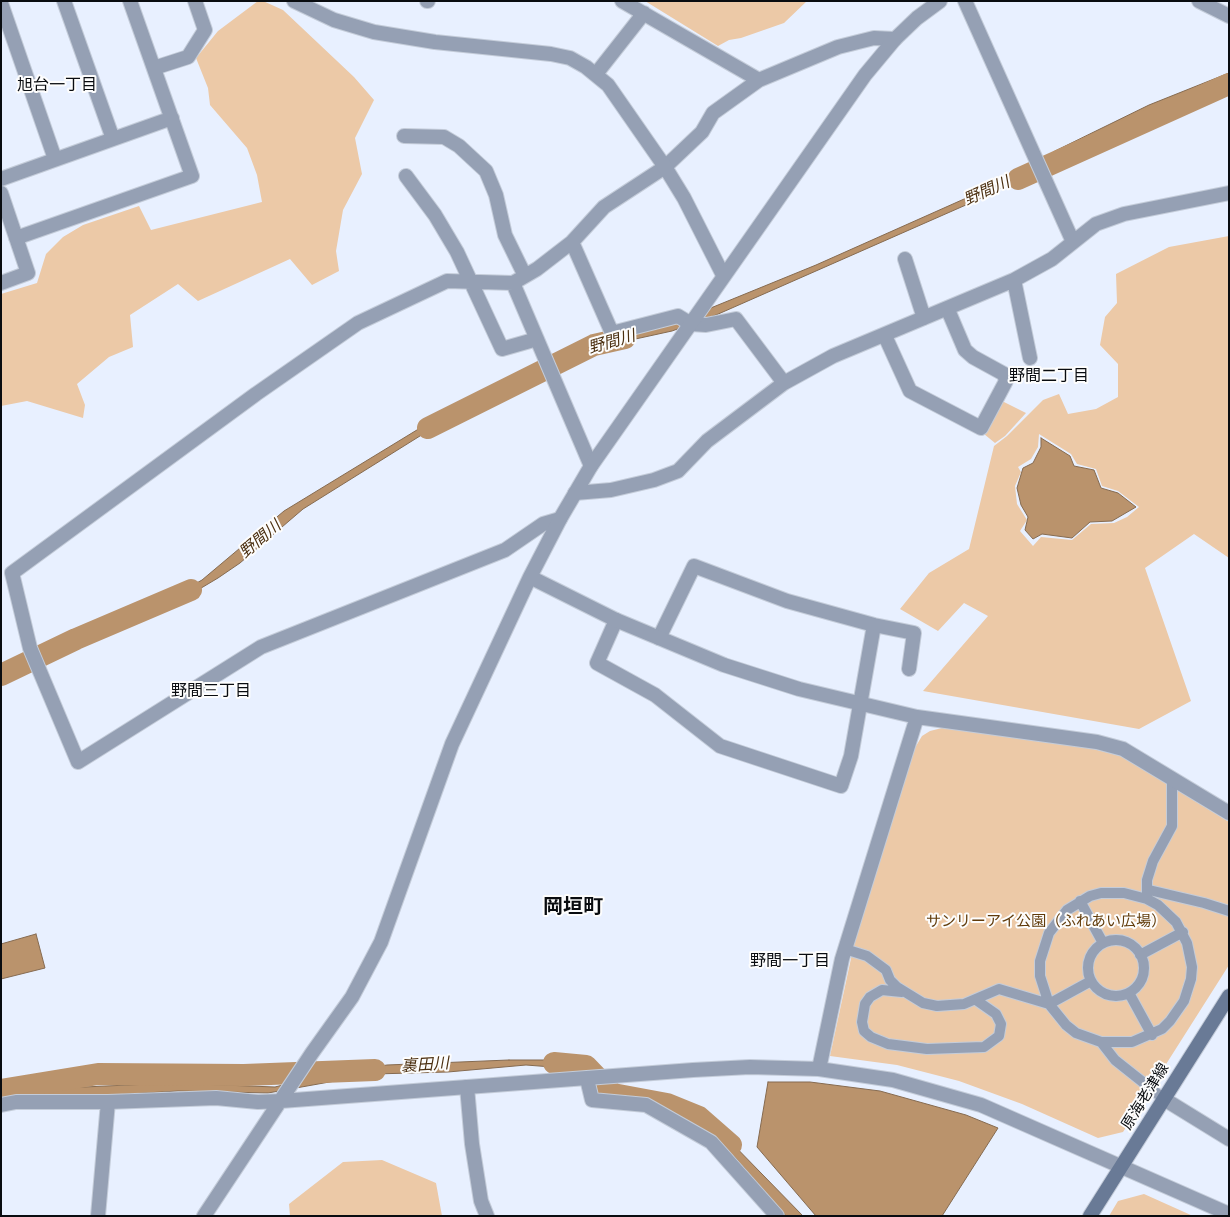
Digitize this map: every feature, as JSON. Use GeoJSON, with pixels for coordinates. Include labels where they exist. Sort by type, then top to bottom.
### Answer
{"type":"FeatureCollection","features":[{"type":"Feature","properties":{"kind":"main road","name":"原海老津線"},"geometry":{"type":"LineString","coordinates":[[1090,1216],[1229,996]]}},
{"type":"Feature","properties":{"kind":"street"},"geometry":{"type":"LineString","coordinates":[[64,1],[113,139]]}},
{"type":"Feature","properties":{"kind":"street"},"geometry":{"type":"LineString","coordinates":[[16,238],[192,176],[130,1]]}},
{"type":"Feature","properties":{"kind":"street"},"geometry":{"type":"LineString","coordinates":[[154,68],[188,56],[206,30],[196,1]]}},
{"type":"Feature","properties":{"kind":"street"},"geometry":{"type":"LineString","coordinates":[[294,1],[334,20],[374,32],[435,42],[551,54],[570,58],[596,74],[621,101],[665,167],[684,198],[724,275]]}},
{"type":"Feature","properties":{"kind":"street"},"geometry":{"type":"LineString","coordinates":[[622,1],[759,80]]}},
{"type":"Feature","properties":{"kind":"street"},"geometry":{"type":"LineString","coordinates":[[204,1216],[312,1052],[352,997],[381,942],[452,744],[530,577],[560,519],[591,466],[865,75],[895,39],[917,18],[940,1]]}},
{"type":"Feature","properties":{"kind":"street"},"geometry":{"type":"LineString","coordinates":[[965,1],[1074,242]]}},
{"type":"Feature","properties":{"kind":"street"},"geometry":{"type":"LineString","coordinates":[[1199,1],[1229,16]]}},
{"type":"Feature","properties":{"kind":"street"},"geometry":{"type":"LineString","coordinates":[[1,3],[55,159]]}},
{"type":"Feature","properties":{"kind":"street"},"geometry":{"type":"LineString","coordinates":[[596,74],[644,13]]}},
{"type":"Feature","properties":{"kind":"street"},"geometry":{"type":"LineString","coordinates":[[560,519],[542,524],[505,550],[261,647],[78,762],[30,648],[12,573],[256,394],[358,323],[447,281],[519,279],[572,242],[604,207],[665,167],[702,132],[713,113],[759,80],[838,47],[874,38],[895,39]]}},
{"type":"Feature","properties":{"kind":"street"},"geometry":{"type":"LineString","coordinates":[[1,178],[172,118]]}},
{"type":"Feature","properties":{"kind":"street"},"geometry":{"type":"LineString","coordinates":[[404,136],[444,137],[459,146],[486,171],[496,195],[505,235],[537,339],[591,466]]}},
{"type":"Feature","properties":{"kind":"street"},"geometry":{"type":"LineString","coordinates":[[406,176],[435,215],[457,252],[502,349],[537,339]]}},
{"type":"Feature","properties":{"kind":"street"},"geometry":{"type":"LineString","coordinates":[[1,193],[28,273],[1,283]]}},
{"type":"Feature","properties":{"kind":"street"},"geometry":{"type":"LineString","coordinates":[[575,494],[619,488],[654,480],[678,471],[707,441],[784,382],[833,356],[948,310],[1014,280],[1052,259],[1096,224],[1124,214],[1229,194]]}},
{"type":"Feature","properties":{"kind":"street"},"geometry":{"type":"LineString","coordinates":[[572,242],[612,333],[678,316],[691,324],[706,325],[736,319],[784,382]]}},
{"type":"Feature","properties":{"kind":"street"},"geometry":{"type":"LineString","coordinates":[[905,259],[924,318]]}},
{"type":"Feature","properties":{"kind":"street"},"geometry":{"type":"LineString","coordinates":[[1014,280],[1030,358]]}},
{"type":"Feature","properties":{"kind":"street"},"geometry":{"type":"LineString","coordinates":[[885,336],[910,390],[981,428],[1006,381],[1004,374],[965,350],[948,310]]}},
{"type":"Feature","properties":{"kind":"street"},"geometry":{"type":"LineString","coordinates":[[659,638],[694,566],[787,601],[874,625],[914,633],[909,669]]}},
{"type":"Feature","properties":{"kind":"street"},"geometry":{"type":"LineString","coordinates":[[530,577],[616,620],[659,638],[733,668],[799,689],[917,717],[1097,742],[1123,749],[1229,814]]}},
{"type":"Feature","properties":{"kind":"street"},"geometry":{"type":"LineString","coordinates":[[616,620],[596,663],[656,695],[720,746],[841,786],[851,756],[874,625]]}},
{"type":"Feature","properties":{"kind":"street"},"geometry":{"type":"LineString","coordinates":[[820,1069],[845,949],[917,717]]}},
{"type":"Feature","properties":{"kind":"street"},"geometry":{"type":"LineString","coordinates":[[1172,778],[1172,826],[1153,861],[1148,880],[1148,894],[1168,912],[1187,943],[1192,967],[1184,1001],[1170,1021],[1152,1035],[1122,1044],[1101,1042],[1076,1033],[1066,1025],[1049,1004],[1040,976],[1043,946],[1057,920],[1080,901],[1090,896],[1113,892],[1136,895],[1148,894],[1204,903],[1229,911]]}},
{"type":"Feature","properties":{"kind":"street"},"geometry":{"type":"LineString","coordinates":[[1080,901],[1103,943]]}},
{"type":"Feature","properties":{"kind":"street"},"geometry":{"type":"LineString","coordinates":[[1140,955],[1182,932]]}},
{"type":"Feature","properties":{"kind":"street"},"geometry":{"type":"LineString","coordinates":[[1117,940],[1124,942],[1136,949],[1140,955],[1144,969],[1140,983],[1129,993],[1108,995],[1101,992],[1091,981],[1088,972],[1091,955],[1103,943],[1117,940]]}},
{"type":"Feature","properties":{"kind":"street"},"geometry":{"type":"LineString","coordinates":[[845,949],[867,956],[886,970],[890,980],[907,993],[923,1003],[936,1006],[976,1000],[999,989],[1049,1004],[1091,981]]}},
{"type":"Feature","properties":{"kind":"street"},"geometry":{"type":"LineString","coordinates":[[907,993],[882,990],[870,997],[862,1014],[864,1031],[879,1041],[906,1046],[962,1049],[984,1047],[999,1036],[1000,1024],[996,1014],[976,1000]]}},
{"type":"Feature","properties":{"kind":"street"},"geometry":{"type":"LineString","coordinates":[[1129,993],[1152,1035]]}},
{"type":"Feature","properties":{"kind":"street"},"geometry":{"type":"LineString","coordinates":[[1101,1042],[1115,1060],[1164,1099],[1229,1139]]}},
{"type":"Feature","properties":{"kind":"street"},"geometry":{"type":"LineString","coordinates":[[1,1105],[16,1102],[108,1102],[216,1098],[258,1102],[281,1101],[750,1067],[820,1069],[893,1080],[980,1105],[1229,1214]]}},
{"type":"Feature","properties":{"kind":"street"},"geometry":{"type":"LineString","coordinates":[[587,1079],[592,1100],[646,1105],[711,1142],[777,1216]]}},
{"type":"Feature","properties":{"kind":"street"},"geometry":{"type":"LineString","coordinates":[[467,1087],[472,1144],[481,1201],[487,1216]]}},
{"type":"Feature","properties":{"kind":"street"},"geometry":{"type":"LineString","coordinates":[[98,1216],[108,1102]]}},
{"type":"Feature","properties":{"kind":"green space"},"geometry":{"type":"Polygon","coordinates":[[[258,1],[263,1],[283,10],[354,77],[374,100],[355,138],[362,174],[343,210],[336,251],[339,271],[312,285],[290,259],[198,301],[178,284],[130,315],[133,347],[109,357],[77,384],[85,405],[83,418],[27,401],[1,406],[1,294],[37,283],[46,254],[63,237],[83,225],[139,206],[151,230],[262,202],[257,175],[247,148],[210,105],[208,88],[196,58],[218,31],[258,1]]]}},
{"type":"Feature","properties":{"kind":"green space"},"geometry":{"type":"Polygon","coordinates":[[[645,1],[807,1],[784,23],[741,38],[729,40],[718,46],[645,1]]]}},
{"type":"Feature","properties":{"kind":"green space"},"geometry":{"type":"Polygon","coordinates":[[[1229,236],[1229,558],[1194,534],[1145,568],[1191,701],[1139,729],[923,691],[988,616],[964,603],[938,631],[900,609],[929,573],[969,549],[994,446],[1007,436],[1043,400],[1059,394],[1068,414],[1096,409],[1118,397],[1118,364],[1100,345],[1105,317],[1117,303],[1116,274],[1169,247],[1229,236]],[[1039,434],[1038,447],[1031,459],[1018,467],[1021,472],[1015,486],[1017,504],[1027,520],[1020,531],[1033,546],[1041,537],[1072,540],[1091,524],[1114,523],[1127,517],[1139,507],[1118,491],[1102,486],[1096,469],[1077,464],[1071,454],[1039,434]]]}},
{"type":"Feature","properties":{"kind":"green space"},"geometry":{"type":"Polygon","coordinates":[[[1002,401],[1026,413],[1005,436],[995,443],[984,434],[1002,401]]]}},
{"type":"Feature","properties":{"kind":"green space","name":"サンリーアイ公園（ふれあい広場）"},"geometry":{"type":"Polygon","coordinates":[[[946,727],[1094,749],[1124,757],[1229,822],[1229,965],[1123,1132],[1098,1138],[1022,1104],[959,1081],[897,1065],[830,1056],[855,940],[913,751],[922,736],[930,731],[946,727]]]}},
{"type":"Feature","properties":{"kind":"green space"},"geometry":{"type":"Polygon","coordinates":[[[382,1160],[436,1183],[442,1216],[290,1216],[289,1204],[343,1162],[382,1160]]]}},
{"type":"Feature","properties":{"kind":"green space"},"geometry":{"type":"Polygon","coordinates":[[[1144,1194],[1193,1216],[1109,1216],[1118,1201],[1144,1194]]]}},
{"type":"Feature","properties":{"kind":"water","name":"野間川"},"geometry":{"type":"Polygon","coordinates":[[[1229,73],[1229,81],[1178,100],[1055,159],[984,197],[716,315],[672,331],[608,345],[585,353],[543,374],[506,387],[468,406],[303,509],[240,563],[176,603],[1,685],[1,677],[23,665],[147,611],[202,580],[284,511],[471,397],[581,350],[674,323],[816,265],[1000,183],[1055,151],[1149,105],[1229,73]]]}},
{"type":"Feature","properties":{"kind":"water"},"geometry":{"type":"Polygon","coordinates":[[[1041,438],[1070,456],[1074,466],[1094,470],[1101,488],[1118,493],[1136,507],[1112,521],[1090,522],[1072,538],[1042,534],[1033,539],[1025,530],[1028,517],[1021,505],[1017,488],[1023,468],[1033,463],[1041,447],[1041,438]]]}},
{"type":"Feature","properties":{"kind":"water"},"geometry":{"type":"Polygon","coordinates":[[[36,934],[45,968],[1,979],[1,944],[36,934]]]}},
{"type":"Feature","properties":{"kind":"water","name":"裏田川"},"geometry":{"type":"Polygon","coordinates":[[[509,1060],[571,1060],[581,1062],[604,1085],[615,1091],[658,1095],[676,1104],[721,1132],[803,1216],[786,1216],[719,1139],[662,1105],[613,1097],[578,1069],[526,1065],[448,1072],[374,1074],[268,1093],[178,1091],[98,1096],[1,1094],[1,1088],[12,1087],[84,1087],[172,1083],[275,1087],[314,1077],[387,1065],[509,1060]]]}},
{"type":"Feature","properties":{"kind":"water"},"geometry":{"type":"Polygon","coordinates":[[[768,1082],[810,1082],[880,1091],[966,1115],[998,1128],[942,1216],[816,1216],[757,1147],[768,1082]]]}},
{"type":"Feature","properties":{"kind":"waterway","name":"野間川"},"geometry":{"type":"LineString","coordinates":[[1018,179],[1229,84]]}},
{"type":"Feature","properties":{"kind":"waterway","name":"野間川"},"geometry":{"type":"LineString","coordinates":[[428,428],[594,345],[625,338]]}},
{"type":"Feature","properties":{"kind":"waterway","name":"野間川"},"geometry":{"type":"LineString","coordinates":[[1,675],[76,639],[191,590]]}},
{"type":"Feature","properties":{"kind":"waterway","name":"裏田川"},"geometry":{"type":"LineString","coordinates":[[554,1063],[586,1066],[613,1094],[667,1104],[699,1117],[731,1145]]}},
{"type":"Feature","properties":{"kind":"waterway","name":"裏田川"},"geometry":{"type":"LineString","coordinates":[[1,1090],[98,1074],[244,1075],[375,1070]]}},
{"type":"Feature","properties":{"kind":"district","name":"旭台一丁目"},"geometry":{"type":"Point","coordinates":[57,86]}},
{"type":"Feature","properties":{"kind":"district","name":"野間二丁目"},"geometry":{"type":"Point","coordinates":[1049,377]}},
{"type":"Feature","properties":{"kind":"district","name":"野間三丁目"},"geometry":{"type":"Point","coordinates":[211,692]}},
{"type":"Feature","properties":{"kind":"district","name":"岡垣町"},"geometry":{"type":"Point","coordinates":[573,908]}},
{"type":"Feature","properties":{"kind":"district","name":"野間一丁目"},"geometry":{"type":"Point","coordinates":[790,962]}}]}
